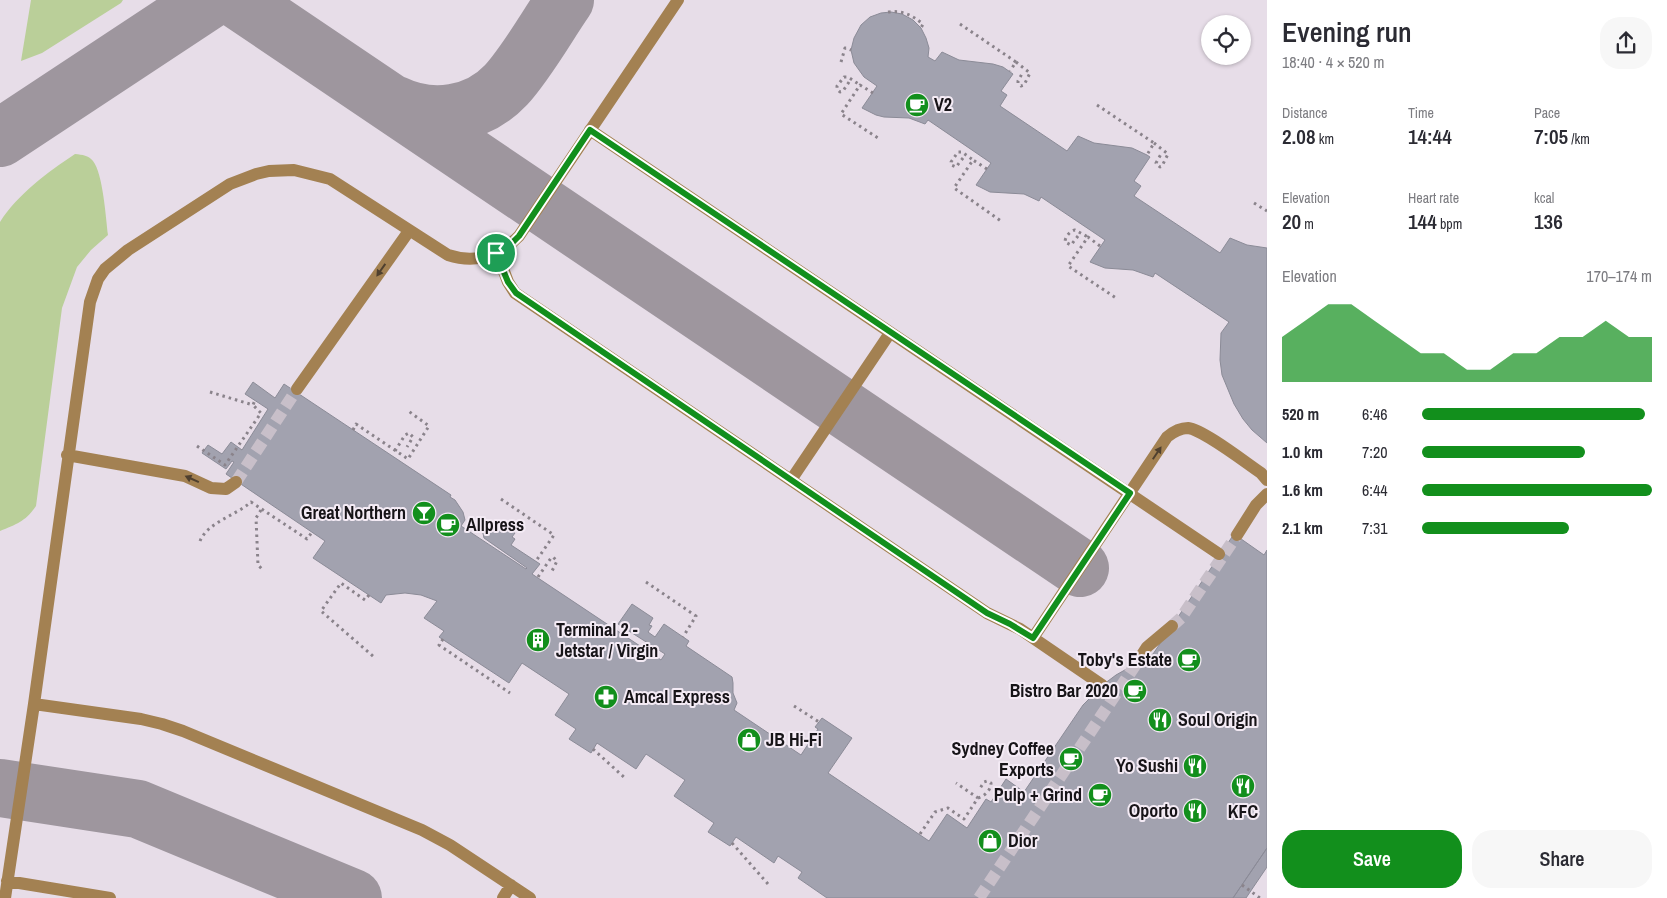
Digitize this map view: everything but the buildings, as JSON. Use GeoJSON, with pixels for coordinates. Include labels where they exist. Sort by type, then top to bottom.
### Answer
{"type":"FeatureCollection","features":[{"type":"Feature","properties":{"kind":"lane"},"geometry":{"type":"LineString","coordinates":[[5,898],[90,302],[93,290],[105,269],[136,245],[230,184],[269,171],[294,170],[330,179],[434,248],[458,259],[483,258],[496,253],[509,246],[519,236],[678,0]]}},
{"type":"Feature","properties":{"kind":"lane"},"geometry":{"type":"LineString","coordinates":[[590,130],[1219,554]]}},
{"type":"Feature","properties":{"kind":"lane"},"geometry":{"type":"LineString","coordinates":[[297,390],[409,230]]}},
{"type":"Feature","properties":{"kind":"lane"},"geometry":{"type":"LineString","coordinates":[[496,253],[508,282],[516,293],[987,613],[1033,638],[1102,685]]}},
{"type":"Feature","properties":{"kind":"lane"},"geometry":{"type":"LineString","coordinates":[[791,480],[890,333]]}},
{"type":"Feature","properties":{"kind":"lane"},"geometry":{"type":"LineString","coordinates":[[1033,638],[1167,437],[1173,432],[1188,428],[1203,434],[1261,473],[1267,480]]}},
{"type":"Feature","properties":{"kind":"lane"},"geometry":{"type":"LineString","coordinates":[[68,455],[185,476],[211,488],[226,489],[236,482]]}},
{"type":"Feature","properties":{"kind":"lane"},"geometry":{"type":"LineString","coordinates":[[1237,535],[1256,505],[1267,494]]}},
{"type":"Feature","properties":{"kind":"lane"},"geometry":{"type":"LineString","coordinates":[[1138,661],[1146,647],[1172,626]]}},
{"type":"Feature","properties":{"kind":"lane"},"geometry":{"type":"LineString","coordinates":[[34,704],[141,719],[183,731],[422,830],[450,845],[530,898]]}},
{"type":"Feature","properties":{"kind":"lane"},"geometry":{"type":"LineString","coordinates":[[7,881],[110,898]]}},
{"type":"Feature","properties":{"kind":"lane"},"geometry":{"type":"LineString","coordinates":[[503,898],[511,885]]}},
{"type":"Feature","properties":{"kind":"path"},"geometry":{"type":"LineString","coordinates":[[888,12],[903,12],[914,17],[923,24],[921,28]]}},
{"type":"Feature","properties":{"kind":"path"},"geometry":{"type":"LineString","coordinates":[[960,24],[1030,73],[1024,85],[1021,86],[1018,84],[1018,81],[1023,72]]}},
{"type":"Feature","properties":{"kind":"path"},"geometry":{"type":"LineString","coordinates":[[841,62],[845,48],[852,50]]}},
{"type":"Feature","properties":{"kind":"path"},"geometry":{"type":"LineString","coordinates":[[1010,71],[1016,62]]}},
{"type":"Feature","properties":{"kind":"path"},"geometry":{"type":"LineString","coordinates":[[849,82],[843,91],[840,92],[837,89],[837,86],[844,77],[848,77],[872,93]]}},
{"type":"Feature","properties":{"kind":"path"},"geometry":{"type":"LineString","coordinates":[[860,85],[841,114],[878,138]]}},
{"type":"Feature","properties":{"kind":"path"},"geometry":{"type":"LineString","coordinates":[[1097,105],[1168,154],[1160,167],[1156,163],[1161,154]]}},
{"type":"Feature","properties":{"kind":"path"},"geometry":{"type":"LineString","coordinates":[[1147,155],[1154,143]]}},
{"type":"Feature","properties":{"kind":"path"},"geometry":{"type":"LineString","coordinates":[[963,158],[956,167],[951,165],[958,152],[962,152],[987,169]]}},
{"type":"Feature","properties":{"kind":"path"},"geometry":{"type":"LineString","coordinates":[[973,160],[954,188],[1001,220]]}},
{"type":"Feature","properties":{"kind":"path"},"geometry":{"type":"LineString","coordinates":[[1254,202],[1267,211]]}},
{"type":"Feature","properties":{"kind":"path"},"geometry":{"type":"LineString","coordinates":[[1078,236],[1071,244],[1065,242],[1071,231],[1075,230],[1100,246]]}},
{"type":"Feature","properties":{"kind":"path"},"geometry":{"type":"LineString","coordinates":[[1088,237],[1068,266],[1116,298]]}},
{"type":"Feature","properties":{"kind":"path"},"geometry":{"type":"LineString","coordinates":[[197,446],[225,465],[261,413],[253,406],[210,392]]}},
{"type":"Feature","properties":{"kind":"path"},"geometry":{"type":"LineString","coordinates":[[253,406],[255,400]]}},
{"type":"Feature","properties":{"kind":"path"},"geometry":{"type":"LineString","coordinates":[[353,430],[356,424],[408,459],[429,426],[406,410]]}},
{"type":"Feature","properties":{"kind":"path"},"geometry":{"type":"LineString","coordinates":[[395,450],[406,434],[409,433],[413,437],[407,447]]}},
{"type":"Feature","properties":{"kind":"path"},"geometry":{"type":"LineString","coordinates":[[501,499],[554,535],[536,562]]}},
{"type":"Feature","properties":{"kind":"path"},"geometry":{"type":"LineString","coordinates":[[200,541],[204,532],[243,509],[250,502],[307,539],[312,532]]}},
{"type":"Feature","properties":{"kind":"path"},"geometry":{"type":"LineString","coordinates":[[262,510],[256,518],[258,565],[264,571]]}},
{"type":"Feature","properties":{"kind":"path"},"geometry":{"type":"LineString","coordinates":[[538,578],[550,558],[553,557],[557,561],[552,571]]}},
{"type":"Feature","properties":{"kind":"path"},"geometry":{"type":"LineString","coordinates":[[646,582],[696,616],[682,636]]}},
{"type":"Feature","properties":{"kind":"path"},"geometry":{"type":"LineString","coordinates":[[369,595],[365,600],[340,583],[322,611],[374,657]]}},
{"type":"Feature","properties":{"kind":"path"},"geometry":{"type":"LineString","coordinates":[[443,639],[439,645],[510,693]]}},
{"type":"Feature","properties":{"kind":"path"},"geometry":{"type":"LineString","coordinates":[[794,706],[819,722]]}},
{"type":"Feature","properties":{"kind":"path"},"geometry":{"type":"LineString","coordinates":[[593,749],[626,779]]}},
{"type":"Feature","properties":{"kind":"path"},"geometry":{"type":"LineString","coordinates":[[920,834],[935,812],[948,808],[964,819],[978,798],[985,795],[991,783],[984,782],[979,790]]}},
{"type":"Feature","properties":{"kind":"path"},"geometry":{"type":"LineString","coordinates":[[956,783],[978,798]]}},
{"type":"Feature","properties":{"kind":"path"},"geometry":{"type":"LineString","coordinates":[[732,843],[768,884]]}},
{"type":"Feature","properties":{"kind":"path"},"geometry":{"type":"LineString","coordinates":[[1242,884],[1260,898]]}},
{"type":"Feature","properties":{"kind":"green space"},"geometry":{"type":"Polygon","coordinates":[[[31,0],[123,0],[42,53],[21,61],[31,0]]]}},
{"type":"Feature","properties":{"kind":"green space"},"geometry":{"type":"Polygon","coordinates":[[[75,154],[89,158],[96,167],[104,196],[108,235],[91,250],[77,267],[62,308],[36,506],[21,522],[0,531],[0,222],[25,193],[44,176],[75,154]]]}},
{"type":"Feature","properties":{"kind":"taxiway"},"geometry":{"type":"LineString","coordinates":[[0,138],[209,0]]}},
{"type":"Feature","properties":{"kind":"taxiway"},"geometry":{"type":"LineString","coordinates":[[238,0],[1080,568]]}},
{"type":"Feature","properties":{"kind":"taxiway"},"geometry":{"type":"LineString","coordinates":[[394,104],[408,110],[438,114],[453,113],[481,104],[506,85],[514,76],[565,0]]}},
{"type":"Feature","properties":{"kind":"taxiway"},"geometry":{"type":"LineString","coordinates":[[0,788],[138,809],[353,898]]}},
{"type":"Feature","properties":{"kind":"tunnel"},"geometry":{"type":"LineString","coordinates":[[236,482],[297,389]]}},
{"type":"Feature","properties":{"kind":"tunnel"},"geometry":{"type":"LineString","coordinates":[[1172,626],[1181,618],[1237,535]]}},
{"type":"Feature","properties":{"kind":"tunnel"},"geometry":{"type":"LineString","coordinates":[[979,898],[1138,661]]}},
{"type":"Feature","properties":{"kind":"place","name":"V2"},"geometry":{"type":"Point","coordinates":[917,105]}},
{"type":"Feature","properties":{"kind":"place","name":"Great Northern"},"geometry":{"type":"Point","coordinates":[424,513]}},
{"type":"Feature","properties":{"kind":"place","name":"Allpress"},"geometry":{"type":"Point","coordinates":[448,525]}},
{"type":"Feature","properties":{"kind":"place","name":"Terminal 2 - Jetstar / Virgin"},"geometry":{"type":"Point","coordinates":[538,640]}},
{"type":"Feature","properties":{"kind":"place","name":"Toby's Estate"},"geometry":{"type":"Point","coordinates":[1189,660]}},
{"type":"Feature","properties":{"kind":"place","name":"Bistro Bar 2020"},"geometry":{"type":"Point","coordinates":[1135,691]}},
{"type":"Feature","properties":{"kind":"place","name":"Amcal Express"},"geometry":{"type":"Point","coordinates":[606,697]}},
{"type":"Feature","properties":{"kind":"place","name":"Soul Origin"},"geometry":{"type":"Point","coordinates":[1160,720]}},
{"type":"Feature","properties":{"kind":"place","name":"JB Hi-Fi"},"geometry":{"type":"Point","coordinates":[749,740]}},
{"type":"Feature","properties":{"kind":"place","name":"Sydney Coffee Exports"},"geometry":{"type":"Point","coordinates":[1071,759]}},
{"type":"Feature","properties":{"kind":"place","name":"Yo Sushi"},"geometry":{"type":"Point","coordinates":[1195,766]}},
{"type":"Feature","properties":{"kind":"place","name":"KFC"},"geometry":{"type":"Point","coordinates":[1243,786]}},
{"type":"Feature","properties":{"kind":"place","name":"Pulp + Grind"},"geometry":{"type":"Point","coordinates":[1100,795]}},
{"type":"Feature","properties":{"kind":"place","name":"Oporto"},"geometry":{"type":"Point","coordinates":[1195,811]}},
{"type":"Feature","properties":{"kind":"place","name":"Dior"},"geometry":{"type":"Point","coordinates":[990,841]}},
{"type":"Feature","properties":{"kind":"route"},"geometry":{"type":"LineString","coordinates":[[590,130],[1130,493],[1033,638],[1020,629],[987,613],[516,293],[508,282],[496,253],[509,246],[519,236],[590,130]]}}]}
